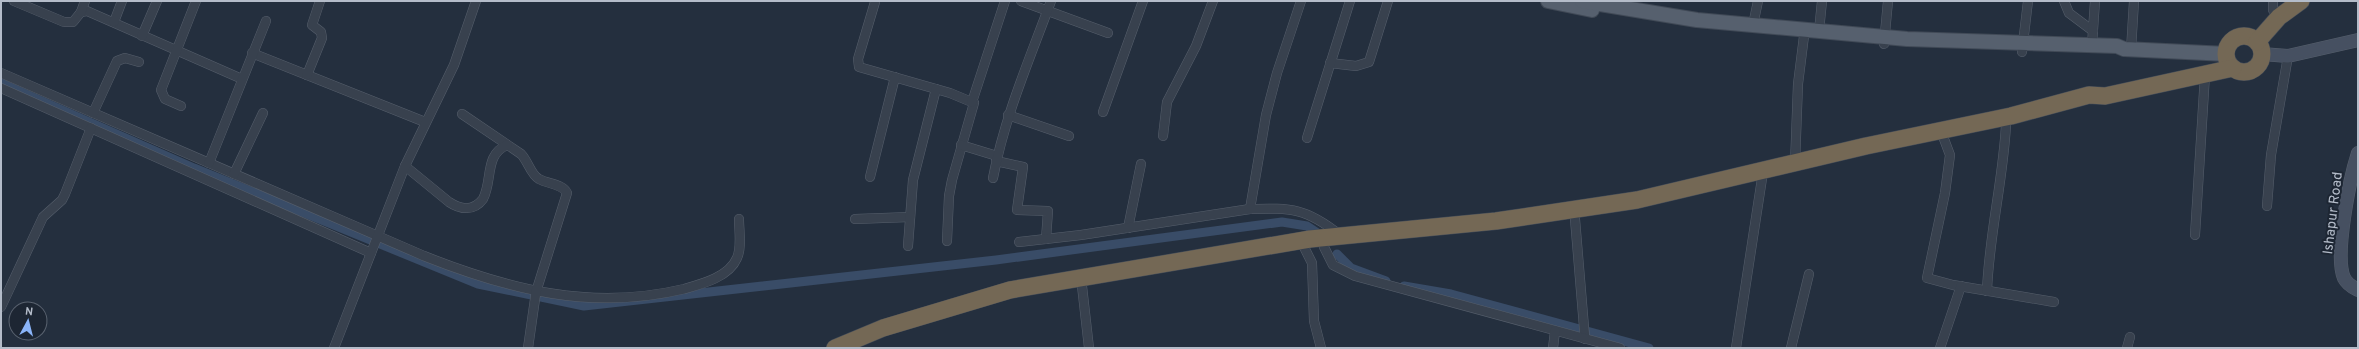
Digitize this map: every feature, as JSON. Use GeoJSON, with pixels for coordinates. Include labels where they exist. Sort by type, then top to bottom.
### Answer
{"type":"FeatureCollection","features":[{"type":"Feature","properties":{"kind":"highway"},"geometry":{"type":"LineString","coordinates":[[2254,44],[2279,17],[2301,1]]}},
{"type":"Feature","properties":{"kind":"highway"},"geometry":{"type":"LineString","coordinates":[[2230,61],[2242,72],[2252,70],[2260,63],[2254,44],[2277,4]]}},
{"type":"Feature","properties":{"kind":"highway"},"geometry":{"type":"LineString","coordinates":[[2230,61],[2231,42],[2254,44]]}},
{"type":"Feature","properties":{"kind":"highway"},"geometry":{"type":"LineString","coordinates":[[1762,177],[1795,164],[1866,146],[2012,116],[2089,95],[2105,96],[2205,75],[2230,61]]}},
{"type":"Feature","properties":{"kind":"highway"},"geometry":{"type":"LineString","coordinates":[[835,348],[883,328],[1010,290],[1303,246],[1324,247],[1575,219],[1608,210],[2006,125],[2099,102],[2105,96]]}},
{"type":"Feature","properties":{"kind":"highway"},"geometry":{"type":"LineString","coordinates":[[859,348],[981,307],[1035,294],[1303,246],[1340,235],[1608,210]]}},
{"type":"Feature","properties":{"kind":"main road"},"geometry":{"type":"LineString","coordinates":[[1548,1],[1585,3],[1697,20],[1819,31],[1884,40]]}},
{"type":"Feature","properties":{"kind":"main road"},"geometry":{"type":"LineString","coordinates":[[1612,7],[1696,27],[1804,36],[2118,52],[2127,49]]}},
{"type":"Feature","properties":{"kind":"main road"},"geometry":{"type":"LineString","coordinates":[[2023,48],[2092,45],[2117,46],[2127,49],[2230,61]]}},
{"type":"Feature","properties":{"kind":"street"},"geometry":{"type":"LineString","coordinates":[[14,1],[33,5],[69,23],[73,22],[85,1]]}},
{"type":"Feature","properties":{"kind":"street"},"geometry":{"type":"LineString","coordinates":[[114,22],[122,1]]}},
{"type":"Feature","properties":{"kind":"street"},"geometry":{"type":"LineString","coordinates":[[142,36],[157,1]]}},
{"type":"Feature","properties":{"kind":"street"},"geometry":{"type":"LineString","coordinates":[[181,106],[165,99],[161,90],[175,51],[196,1]]}},
{"type":"Feature","properties":{"kind":"street"},"geometry":{"type":"LineString","coordinates":[[306,75],[322,38],[321,32],[312,25],[320,1]]}},
{"type":"Feature","properties":{"kind":"street"},"geometry":{"type":"LineString","coordinates":[[334,348],[405,166],[425,122],[454,65],[476,1]]}},
{"type":"Feature","properties":{"kind":"street"},"geometry":{"type":"LineString","coordinates":[[947,241],[949,196],[961,146],[974,103],[972,102],[1005,1]]}},
{"type":"Feature","properties":{"kind":"street"},"geometry":{"type":"LineString","coordinates":[[1021,1],[1108,33]]}},
{"type":"Feature","properties":{"kind":"street"},"geometry":{"type":"LineString","coordinates":[[993,178],[1008,115],[1018,85],[1051,1]]}},
{"type":"Feature","properties":{"kind":"street"},"geometry":{"type":"LineString","coordinates":[[1103,112],[1144,1]]}},
{"type":"Feature","properties":{"kind":"street"},"geometry":{"type":"LineString","coordinates":[[1163,136],[1167,102],[1196,46],[1213,1]]}},
{"type":"Feature","properties":{"kind":"street"},"geometry":{"type":"LineString","coordinates":[[1250,209],[1266,114],[1277,73],[1301,1]]}},
{"type":"Feature","properties":{"kind":"street"},"geometry":{"type":"LineString","coordinates":[[1307,138],[1350,1]]}},
{"type":"Feature","properties":{"kind":"street"},"geometry":{"type":"LineString","coordinates":[[1330,63],[1356,66],[1369,62],[1388,1]]}},
{"type":"Feature","properties":{"kind":"street"},"geometry":{"type":"LineString","coordinates":[[1753,24],[1758,1]]}},
{"type":"Feature","properties":{"kind":"street"},"geometry":{"type":"LineString","coordinates":[[1819,31],[1822,1]]}},
{"type":"Feature","properties":{"kind":"street"},"geometry":{"type":"LineString","coordinates":[[1884,40],[1888,1]]}},
{"type":"Feature","properties":{"kind":"street"},"geometry":{"type":"LineString","coordinates":[[2023,48],[2028,1]]}},
{"type":"Feature","properties":{"kind":"street"},"geometry":{"type":"LineString","coordinates":[[2064,1],[2069,13],[2093,31]]}},
{"type":"Feature","properties":{"kind":"street"},"geometry":{"type":"LineString","coordinates":[[2092,45],[2095,1]]}},
{"type":"Feature","properties":{"kind":"street"},"geometry":{"type":"LineString","coordinates":[[2127,49],[2134,1]]}},
{"type":"Feature","properties":{"kind":"street"},"geometry":{"type":"LineString","coordinates":[[875,2],[858,65],[861,69],[936,89],[972,102]]}},
{"type":"Feature","properties":{"kind":"street"},"geometry":{"type":"LineString","coordinates":[[80,12],[87,11],[114,22],[175,51],[242,79]]}},
{"type":"Feature","properties":{"kind":"street"},"geometry":{"type":"LineString","coordinates":[[209,163],[266,21]]}},
{"type":"Feature","properties":{"kind":"street"},"geometry":{"type":"LineString","coordinates":[[1795,164],[1798,84],[1804,36]]}},
{"type":"Feature","properties":{"kind":"street"},"geometry":{"type":"LineString","coordinates":[[2254,44],[2288,56],[2321,50],[2357,39]]}},
{"type":"Feature","properties":{"kind":"street"},"geometry":{"type":"LineString","coordinates":[[252,54],[425,122]]}},
{"type":"Feature","properties":{"kind":"street"},"geometry":{"type":"LineString","coordinates":[[2267,206],[2271,155],[2288,56]]}},
{"type":"Feature","properties":{"kind":"street"},"geometry":{"type":"LineString","coordinates":[[93,113],[117,61],[125,58],[139,62]]}},
{"type":"Feature","properties":{"kind":"street"},"geometry":{"type":"LineString","coordinates":[[1,73],[17,87],[72,111],[93,113],[126,135],[371,253]]}},
{"type":"Feature","properties":{"kind":"street"},"geometry":{"type":"LineString","coordinates":[[2195,235],[2205,75]]}},
{"type":"Feature","properties":{"kind":"street"},"geometry":{"type":"LineString","coordinates":[[870,177],[895,77]]}},
{"type":"Feature","properties":{"kind":"street"},"geometry":{"type":"LineString","coordinates":[[1,88],[17,87],[72,111],[91,128],[126,135],[209,163],[470,274],[536,292],[602,299],[659,294],[702,284],[726,272],[737,259],[739,253],[739,219]]}},
{"type":"Feature","properties":{"kind":"street"},"geometry":{"type":"LineString","coordinates":[[908,246],[913,180],[936,89]]}},
{"type":"Feature","properties":{"kind":"street"},"geometry":{"type":"LineString","coordinates":[[234,174],[263,113]]}},
{"type":"Feature","properties":{"kind":"street"},"geometry":{"type":"LineString","coordinates":[[462,114],[525,159],[538,178],[562,188],[567,193],[536,292],[528,348]]}},
{"type":"Feature","properties":{"kind":"street"},"geometry":{"type":"LineString","coordinates":[[1008,115],[1069,136]]}},
{"type":"Feature","properties":{"kind":"street"},"geometry":{"type":"LineString","coordinates":[[1987,291],[1988,268],[2003,166],[2006,125]]}},
{"type":"Feature","properties":{"kind":"street"},"geometry":{"type":"LineString","coordinates":[[1,307],[43,217],[58,204],[65,194],[91,128]]}},
{"type":"Feature","properties":{"kind":"street"},"geometry":{"type":"LineString","coordinates":[[1944,139],[1950,155],[1945,192],[1927,278],[1987,291],[2054,302]]}},
{"type":"Feature","properties":{"kind":"street"},"geometry":{"type":"LineString","coordinates":[[405,166],[449,202],[457,207],[470,208],[480,203],[484,199],[492,157],[500,148],[507,145]]}},
{"type":"Feature","properties":{"kind":"street"},"geometry":{"type":"LineString","coordinates":[[961,146],[1023,167],[1017,210],[1048,211],[1046,239]]}},
{"type":"Feature","properties":{"kind":"street","name":"Ishapur Road"},"geometry":{"type":"LineString","coordinates":[[2358,153],[2351,182],[2342,252],[2344,277],[2347,283],[2358,290]]}},
{"type":"Feature","properties":{"kind":"street"},"geometry":{"type":"LineString","coordinates":[[1128,228],[1141,164]]}},
{"type":"Feature","properties":{"kind":"street"},"geometry":{"type":"LineString","coordinates":[[1736,348],[1762,177]]}},
{"type":"Feature","properties":{"kind":"street"},"geometry":{"type":"LineString","coordinates":[[1018,242],[1128,228],[1250,209],[1272,209],[1303,212],[1324,222],[1340,235]]}},
{"type":"Feature","properties":{"kind":"street"},"geometry":{"type":"LineString","coordinates":[[856,219],[910,217]]}},
{"type":"Feature","properties":{"kind":"street"},"geometry":{"type":"LineString","coordinates":[[1575,219],[1584,316],[1584,335]]}},
{"type":"Feature","properties":{"kind":"street"},"geometry":{"type":"LineString","coordinates":[[1303,246],[1312,263],[1314,321],[1321,348]]}},
{"type":"Feature","properties":{"kind":"street"},"geometry":{"type":"LineString","coordinates":[[1324,247],[1333,265],[1355,276],[1555,331],[1584,335],[1620,348]]}},
{"type":"Feature","properties":{"kind":"street"},"geometry":{"type":"LineString","coordinates":[[1791,348],[1809,274]]}},
{"type":"Feature","properties":{"kind":"street"},"geometry":{"type":"LineString","coordinates":[[1082,286],[1089,348]]}},
{"type":"Feature","properties":{"kind":"street"},"geometry":{"type":"LineString","coordinates":[[1940,348],[1961,286]]}},
{"type":"Feature","properties":{"kind":"street"},"geometry":{"type":"LineString","coordinates":[[1553,348],[1555,331]]}},
{"type":"Feature","properties":{"kind":"street"},"geometry":{"type":"LineString","coordinates":[[2127,348],[2130,337]]}},
{"type":"Feature","properties":{"kind":"waterway"},"geometry":{"type":"LineString","coordinates":[[1,83],[194,168],[478,284],[584,306],[996,260],[1282,222],[1307,226],[1322,236]]}},
{"type":"Feature","properties":{"kind":"waterway"},"geometry":{"type":"LineString","coordinates":[[1337,254],[1351,268],[1386,281]]}},
{"type":"Feature","properties":{"kind":"waterway"},"geometry":{"type":"LineString","coordinates":[[1404,286],[1451,294],[1649,348]]}}]}
